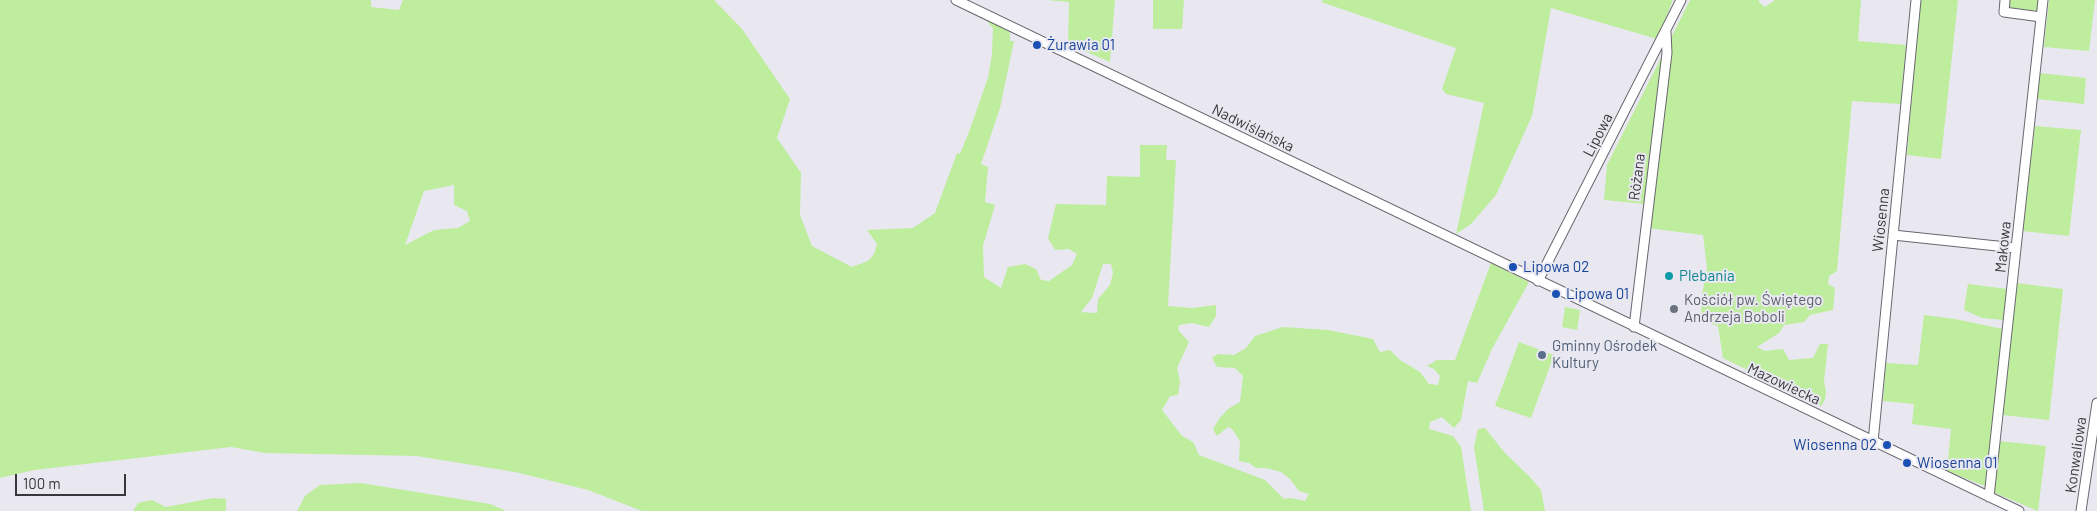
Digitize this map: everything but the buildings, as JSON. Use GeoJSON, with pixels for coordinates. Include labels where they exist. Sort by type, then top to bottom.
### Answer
{"type":"FeatureCollection","features":[{"type":"Feature","properties":{"kind":"street","name":"Nadwiślańska"},"geometry":{"type":"LineString","coordinates":[[956,0],[1538,281]]}},
{"type":"Feature","properties":{"kind":"street","name":"Lipowa"},"geometry":{"type":"LineString","coordinates":[[1538,281],[1681,0]]}},
{"type":"Feature","properties":{"kind":"street","name":"Wiosenna"},"geometry":{"type":"LineString","coordinates":[[1873,442],[1916,0]]}},
{"type":"Feature","properties":{"kind":"street"},"geometry":{"type":"LineString","coordinates":[[2005,0],[2004,12],[2041,17]]}},
{"type":"Feature","properties":{"kind":"street","name":"Makowa"},"geometry":{"type":"LineString","coordinates":[[1989,497],[2043,0]]}},
{"type":"Feature","properties":{"kind":"street","name":"Różana"},"geometry":{"type":"LineString","coordinates":[[1634,327],[1667,53],[1666,30]]}},
{"type":"Feature","properties":{"kind":"street"},"geometry":{"type":"LineString","coordinates":[[1893,235],[2016,248]]}},
{"type":"Feature","properties":{"kind":"street","name":"Mazowiecka"},"geometry":{"type":"LineString","coordinates":[[1538,281],[2019,511]]}},
{"type":"Feature","properties":{"kind":"street","name":"Konwaliowa"},"geometry":{"type":"LineString","coordinates":[[2082,511],[2097,403]]}},
{"type":"Feature","properties":{"kind":"green space"},"geometry":{"type":"Polygon","coordinates":[[[0,0],[371,0],[371,7],[399,10],[403,0],[714,0],[742,29],[790,99],[777,138],[801,173],[800,215],[812,246],[852,267],[868,261],[874,254],[877,244],[867,230],[913,228],[935,213],[957,153],[960,154],[970,129],[988,78],[992,54],[993,28],[986,20],[969,11],[1008,30],[1010,32],[1010,41],[1014,41],[1000,108],[981,164],[988,167],[985,202],[995,205],[983,246],[984,277],[1001,288],[1008,267],[1025,264],[1036,269],[1041,280],[1049,281],[1072,265],[1077,254],[1069,249],[1055,250],[1048,238],[1056,204],[1106,205],[1107,176],[1140,177],[1140,145],[1167,145],[1166,160],[1176,160],[1168,306],[1192,308],[1216,305],[1216,316],[1209,327],[1192,323],[1179,325],[1178,330],[1189,342],[1177,368],[1180,381],[1178,395],[1170,396],[1162,410],[1182,436],[1193,442],[1199,455],[1265,480],[1284,499],[1291,498],[1305,501],[1309,494],[1299,491],[1290,479],[1281,472],[1266,468],[1256,468],[1249,463],[1239,461],[1240,441],[1232,429],[1228,427],[1217,436],[1213,429],[1228,409],[1240,402],[1243,376],[1235,368],[1217,367],[1212,358],[1218,354],[1234,355],[1246,348],[1255,336],[1283,327],[1328,330],[1373,339],[1380,352],[1390,350],[1400,360],[1420,372],[1429,384],[1438,385],[1440,376],[1434,369],[1427,366],[1437,360],[1455,360],[1491,263],[1529,282],[1492,349],[1477,383],[1468,381],[1461,420],[1454,428],[1442,417],[1430,422],[1429,429],[1453,436],[1461,447],[1471,511],[642,511],[588,490],[515,472],[417,456],[265,453],[231,447],[34,470],[0,478],[0,0]],[[454,185],[424,191],[405,245],[434,230],[458,228],[470,221],[467,211],[454,205],[454,185]],[[1103,264],[1092,298],[1081,312],[1097,313],[1098,299],[1110,285],[1113,273],[1111,264],[1103,264]]]}},
{"type":"Feature","properties":{"kind":"green space"},"geometry":{"type":"Polygon","coordinates":[[[1047,0],[1115,0],[1110,62],[1068,44],[1069,2],[1047,0]]]}},
{"type":"Feature","properties":{"kind":"green space"},"geometry":{"type":"Polygon","coordinates":[[[1153,0],[1184,0],[1182,29],[1153,29],[1153,0]]]}},
{"type":"Feature","properties":{"kind":"green space"},"geometry":{"type":"Polygon","coordinates":[[[1323,0],[1673,0],[1657,39],[1551,8],[1532,116],[1496,195],[1471,224],[1456,234],[1484,103],[1446,94],[1442,89],[1456,48],[1321,2],[1323,0]]]}},
{"type":"Feature","properties":{"kind":"green space"},"geometry":{"type":"Polygon","coordinates":[[[1690,0],[1759,0],[1765,7],[1775,0],[1861,0],[1858,41],[1906,45],[1901,104],[1852,101],[1837,271],[1829,276],[1828,284],[1835,288],[1833,310],[1810,315],[1804,322],[1784,325],[1779,333],[1757,347],[1765,351],[1783,349],[1789,360],[1813,358],[1820,344],[1828,344],[1824,381],[1826,392],[1825,400],[1821,406],[1723,358],[1718,326],[1705,322],[1701,316],[1702,295],[1707,268],[1703,235],[1647,228],[1645,204],[1604,200],[1607,165],[1690,0]]]}},
{"type":"Feature","properties":{"kind":"green space"},"geometry":{"type":"Polygon","coordinates":[[[1919,0],[1958,0],[1941,159],[1907,155],[1919,0]]]}},
{"type":"Feature","properties":{"kind":"green space"},"geometry":{"type":"Polygon","coordinates":[[[2009,0],[2039,0],[2038,11],[2007,7],[2009,0]]]}},
{"type":"Feature","properties":{"kind":"green space"},"geometry":{"type":"Polygon","coordinates":[[[2049,0],[2095,0],[2089,51],[2044,47],[2049,0]]]}},
{"type":"Feature","properties":{"kind":"green space"},"geometry":{"type":"Polygon","coordinates":[[[2040,73],[2086,78],[2084,104],[2037,99],[2040,73]]]}},
{"type":"Feature","properties":{"kind":"green space"},"geometry":{"type":"Polygon","coordinates":[[[2035,126],[2081,130],[2069,236],[2022,231],[2035,126]]]}},
{"type":"Feature","properties":{"kind":"green space"},"geometry":{"type":"Polygon","coordinates":[[[2017,283],[2063,289],[2049,420],[2002,415],[2017,283]]]}},
{"type":"Feature","properties":{"kind":"green space"},"geometry":{"type":"Polygon","coordinates":[[[1968,284],[2008,289],[2004,320],[1982,318],[1964,310],[1968,284]]]}},
{"type":"Feature","properties":{"kind":"green space"},"geometry":{"type":"Polygon","coordinates":[[[1565,307],[1580,310],[1577,330],[1562,327],[1565,307]]]}},
{"type":"Feature","properties":{"kind":"green space"},"geometry":{"type":"Polygon","coordinates":[[[1924,315],[2003,329],[1985,486],[1947,471],[1951,429],[1912,424],[1914,404],[1883,401],[1886,363],[1918,365],[1924,315]]]}},
{"type":"Feature","properties":{"kind":"green space"},"geometry":{"type":"Polygon","coordinates":[[[1519,342],[1554,355],[1531,418],[1495,406],[1519,342]]]}},
{"type":"Feature","properties":{"kind":"green space"},"geometry":{"type":"Polygon","coordinates":[[[1485,428],[1505,453],[1541,490],[1545,511],[1484,511],[1474,447],[1478,429],[1485,428]]]}},
{"type":"Feature","properties":{"kind":"green space"},"geometry":{"type":"Polygon","coordinates":[[[1999,441],[2046,446],[2038,511],[1993,492],[1999,441]]]}},
{"type":"Feature","properties":{"kind":"green space"},"geometry":{"type":"Polygon","coordinates":[[[361,483],[490,504],[506,511],[297,511],[305,496],[320,485],[361,483]]]}},
{"type":"Feature","properties":{"kind":"green space"},"geometry":{"type":"Polygon","coordinates":[[[213,498],[226,499],[226,511],[133,511],[138,503],[152,500],[166,507],[213,498]]]}},
{"type":"Feature","properties":{"kind":"place","name":"Żurawia 01"},"geometry":{"type":"Point","coordinates":[1037,45]}},
{"type":"Feature","properties":{"kind":"place","name":"Lipowa 02"},"geometry":{"type":"Point","coordinates":[1513,267]}},
{"type":"Feature","properties":{"kind":"place","name":"Plebania"},"geometry":{"type":"Point","coordinates":[1669,276]}},
{"type":"Feature","properties":{"kind":"place","name":"Lipowa 01"},"geometry":{"type":"Point","coordinates":[1556,294]}},
{"type":"Feature","properties":{"kind":"place","name":"Kościół pw. Świętego Andrzeja Boboli"},"geometry":{"type":"Point","coordinates":[1674,309]}},
{"type":"Feature","properties":{"kind":"place","name":"Gminny Ośrodek Kultury"},"geometry":{"type":"Point","coordinates":[1542,355]}},
{"type":"Feature","properties":{"kind":"place","name":"Wiosenna 02"},"geometry":{"type":"Point","coordinates":[1887,445]}},
{"type":"Feature","properties":{"kind":"place","name":"Wiosenna 01"},"geometry":{"type":"Point","coordinates":[1907,463]}}]}
